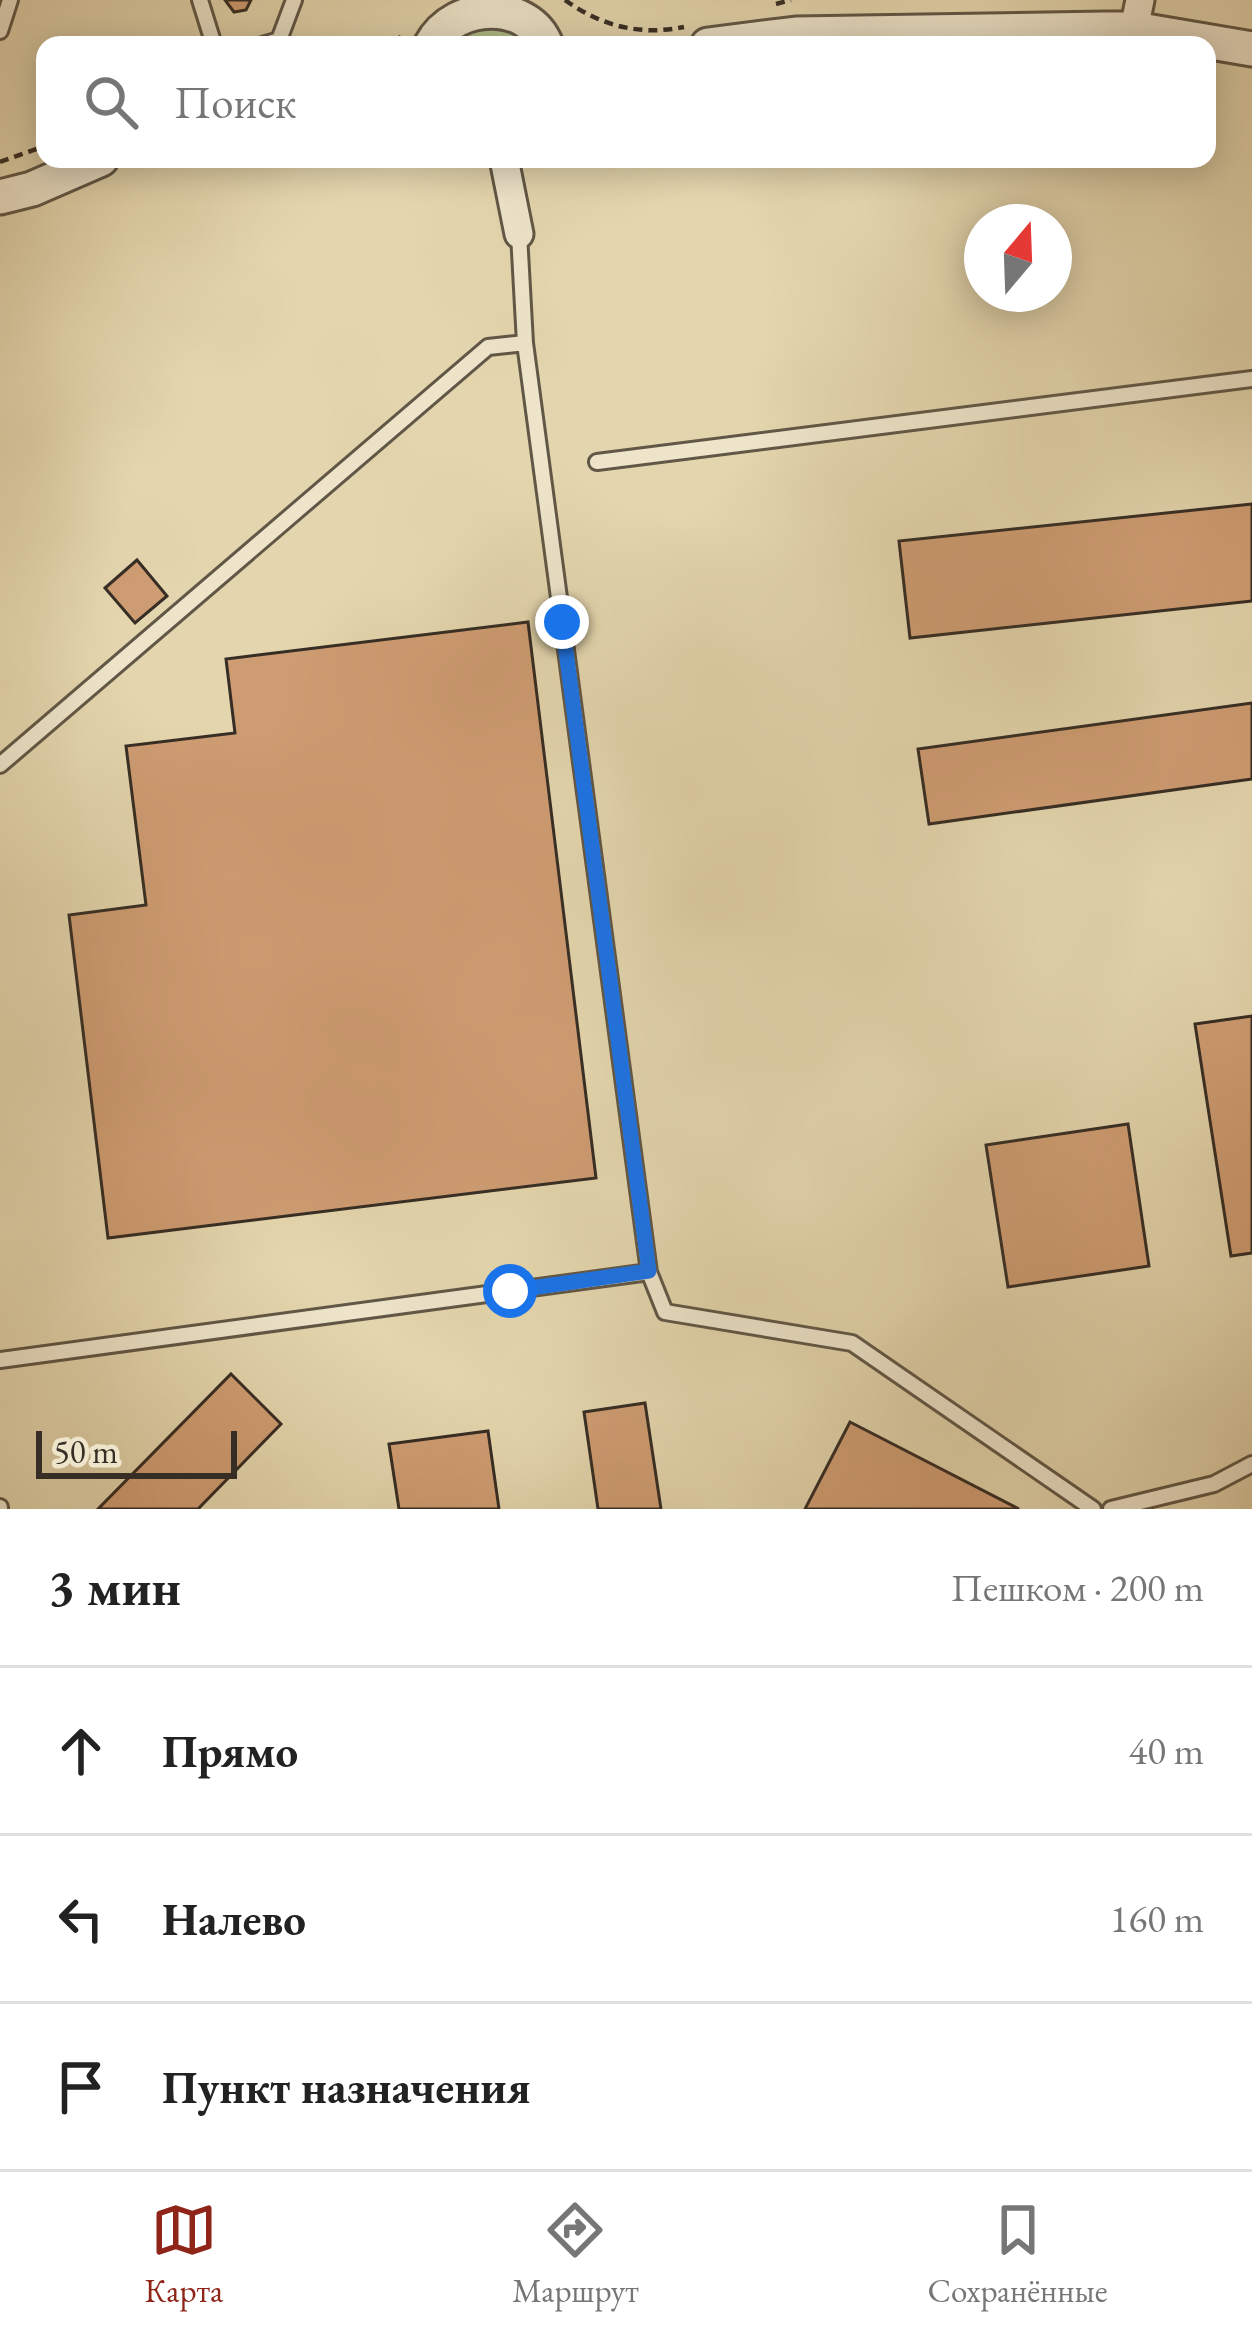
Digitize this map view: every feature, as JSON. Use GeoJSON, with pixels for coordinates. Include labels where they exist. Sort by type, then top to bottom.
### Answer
{"type":"FeatureCollection","features":[{"type":"Feature","properties":{"kind":"street"},"geometry":{"type":"LineString","coordinates":[[433,36],[461,12],[488,3],[519,13],[543,36]]}},
{"type":"Feature","properties":{"kind":"street"},"geometry":{"type":"LineString","coordinates":[[701,35],[1137,15],[1208,36]]}},
{"type":"Feature","properties":{"kind":"street"},"geometry":{"type":"LineString","coordinates":[[1216,38],[1252,49]]}},
{"type":"Feature","properties":{"kind":"street"},"geometry":{"type":"LineString","coordinates":[[0,197],[80,168]]}},
{"type":"Feature","properties":{"kind":"street"},"geometry":{"type":"LineString","coordinates":[[506,168],[520,234]]}},
{"type":"Feature","properties":{"kind":"lane"},"geometry":{"type":"LineString","coordinates":[[0,31],[10,0]]}},
{"type":"Feature","properties":{"kind":"lane"},"geometry":{"type":"LineString","coordinates":[[200,0],[211,36]]}},
{"type":"Feature","properties":{"kind":"lane"},"geometry":{"type":"LineString","coordinates":[[281,36],[295,0]]}},
{"type":"Feature","properties":{"kind":"lane"},"geometry":{"type":"LineString","coordinates":[[520,234],[525,344],[649,1271],[665,1312],[852,1343],[1093,1509]]}},
{"type":"Feature","properties":{"kind":"lane"},"geometry":{"type":"LineString","coordinates":[[0,765],[488,347],[525,344]]}},
{"type":"Feature","properties":{"kind":"lane"},"geometry":{"type":"LineString","coordinates":[[597,462],[1252,379]]}},
{"type":"Feature","properties":{"kind":"lane"},"geometry":{"type":"LineString","coordinates":[[0,1360],[649,1271]]}},
{"type":"Feature","properties":{"kind":"lane"},"geometry":{"type":"LineString","coordinates":[[1111,1509],[1214,1484],[1252,1464]]}},
{"type":"Feature","properties":{"kind":"path"},"geometry":{"type":"LineString","coordinates":[[565,0],[614,25],[701,35]]}},
{"type":"Feature","properties":{"kind":"path"},"geometry":{"type":"LineString","coordinates":[[772,5],[791,0]]}},
{"type":"Feature","properties":{"kind":"path"},"geometry":{"type":"LineString","coordinates":[[0,162],[36,149]]}},
{"type":"Feature","properties":{"kind":"green space"},"geometry":{"type":"Polygon","coordinates":[[[503,24],[518,36],[456,36],[503,24]]]}},
{"type":"Feature","properties":{"kind":"building"},"geometry":{"type":"Polygon","coordinates":[[[225,0],[251,0],[246,10],[234,12],[225,0]]]}},
{"type":"Feature","properties":{"kind":"building"},"geometry":{"type":"Polygon","coordinates":[[[1252,504],[1252,601],[910,638],[899,541],[1252,504]]]}},
{"type":"Feature","properties":{"kind":"building"},"geometry":{"type":"Polygon","coordinates":[[[137,560],[167,596],[135,623],[105,588],[137,560]]]}},
{"type":"Feature","properties":{"kind":"building"},"geometry":{"type":"Polygon","coordinates":[[[528,622],[596,1178],[108,1238],[69,915],[146,905],[126,746],[235,733],[226,659],[528,622]]]}},
{"type":"Feature","properties":{"kind":"building"},"geometry":{"type":"Polygon","coordinates":[[[1252,703],[1252,779],[929,824],[918,749],[1252,703]]]}},
{"type":"Feature","properties":{"kind":"building"},"geometry":{"type":"Polygon","coordinates":[[[1252,1016],[1252,1253],[1231,1256],[1195,1024],[1252,1016]]]}},
{"type":"Feature","properties":{"kind":"building"},"geometry":{"type":"Polygon","coordinates":[[[1128,1124],[1149,1266],[1008,1287],[986,1145],[1128,1124]]]}},
{"type":"Feature","properties":{"kind":"building"},"geometry":{"type":"Polygon","coordinates":[[[231,1374],[281,1424],[198,1509],[98,1509],[231,1374]]]}},
{"type":"Feature","properties":{"kind":"building"},"geometry":{"type":"Polygon","coordinates":[[[645,1403],[661,1509],[598,1509],[584,1412],[645,1403]]]}},
{"type":"Feature","properties":{"kind":"building"},"geometry":{"type":"Polygon","coordinates":[[[850,1422],[1019,1509],[805,1509],[850,1422]]]}},
{"type":"Feature","properties":{"kind":"building"},"geometry":{"type":"Polygon","coordinates":[[[488,1431],[499,1509],[399,1509],[389,1444],[488,1431]]]}},
{"type":"Feature","properties":{"kind":"route"},"geometry":{"type":"LineString","coordinates":[[510,1291],[649,1271],[562,622]]}}]}
